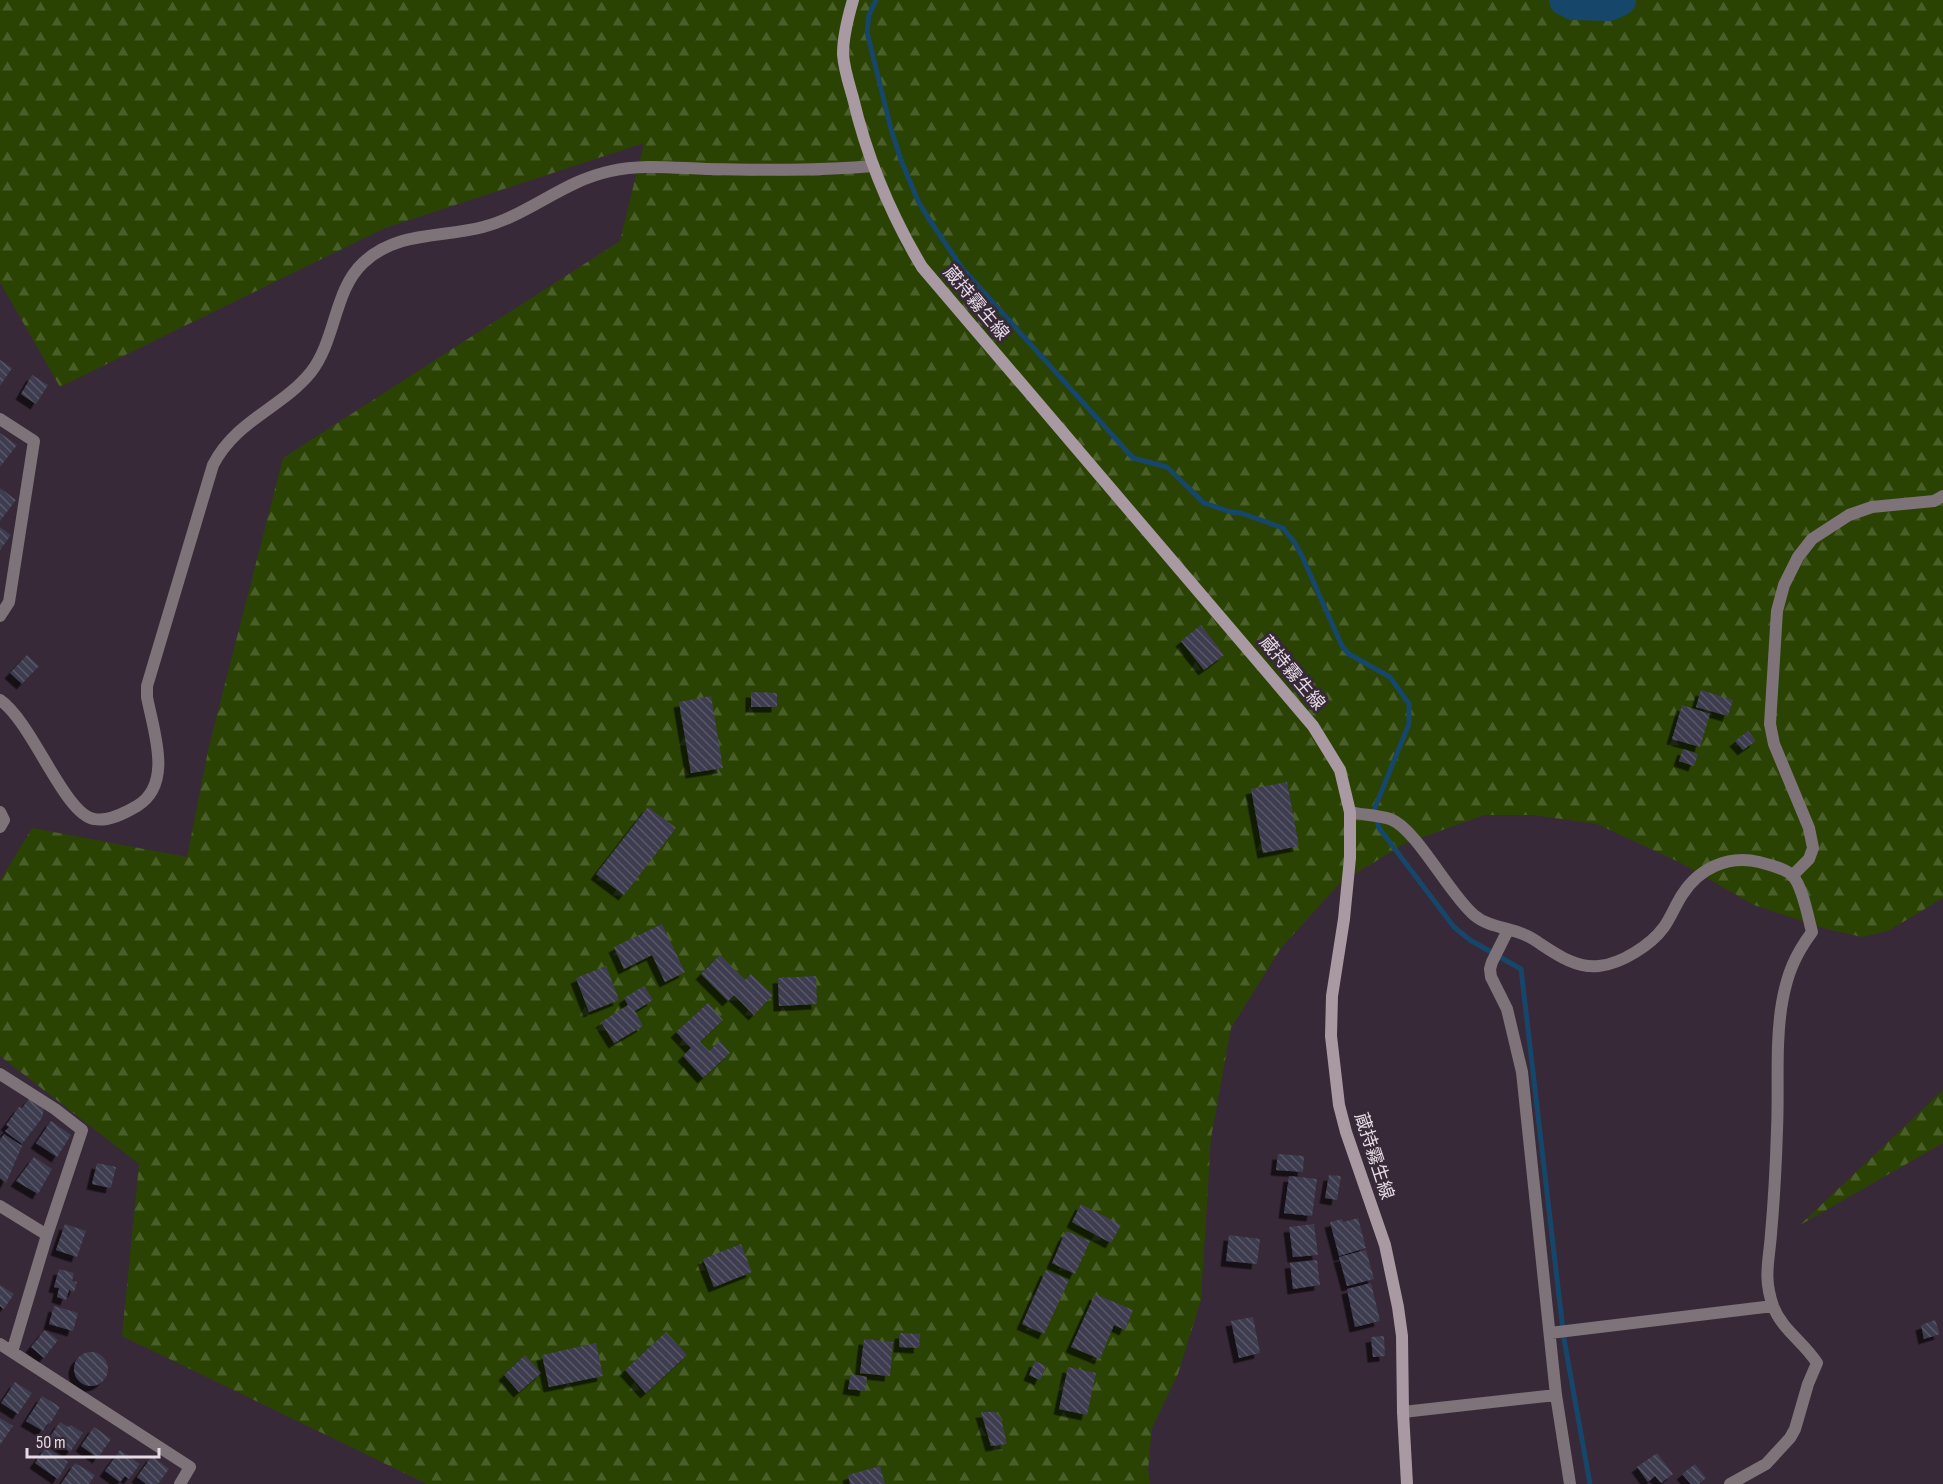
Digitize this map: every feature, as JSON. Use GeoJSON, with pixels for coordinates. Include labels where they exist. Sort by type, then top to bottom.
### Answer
{"type":"FeatureCollection","features":[{"type":"Feature","properties":{"kind":"main road","name":"蔵持霧生線"},"geometry":{"type":"LineString","coordinates":[[853,0],[844,37],[845,67],[860,127],[873,166],[903,236],[922,267],[1313,726],[1340,770],[1356,813],[1344,919],[1332,996],[1331,1036],[1335,1083],[1343,1123],[1385,1245],[1392,1276],[1402,1336],[1407,1484]]}},
{"type":"Feature","properties":{"kind":"street"},"geometry":{"type":"LineString","coordinates":[[0,700],[23,724],[68,799],[84,816],[107,819],[145,802],[156,785],[159,764],[147,686],[213,465],[237,431],[301,383],[310,373],[322,354],[347,284],[363,263],[380,250],[399,241],[466,230],[501,221],[532,208],[576,181],[623,169],[838,170],[873,166]]}},
{"type":"Feature","properties":{"kind":"street"},"geometry":{"type":"LineString","coordinates":[[0,419],[33,441],[9,602],[0,616]]}},
{"type":"Feature","properties":{"kind":"street"},"geometry":{"type":"LineString","coordinates":[[1792,876],[1809,859],[1813,848],[1809,828],[1774,744],[1770,724],[1777,611],[1784,585],[1798,557],[1812,539],[1849,515],[1872,507],[1934,501],[1943,496]]}},
{"type":"Feature","properties":{"kind":"street"},"geometry":{"type":"LineString","coordinates":[[0,812],[4,820],[0,827]]}},
{"type":"Feature","properties":{"kind":"street"},"geometry":{"type":"LineString","coordinates":[[1356,813],[1390,819],[1407,832],[1450,889],[1475,916],[1506,936],[1529,936],[1569,961],[1580,965],[1600,966],[1628,956],[1658,934],[1671,917],[1687,887],[1716,864],[1731,861],[1755,861],[1783,869],[1792,876],[1799,888],[1812,932],[1796,955],[1790,970],[1780,1021],[1775,1172],[1771,1237],[1766,1266],[1773,1306],[1785,1327],[1812,1353],[1818,1363],[1808,1384],[1795,1429],[1790,1438],[1766,1464],[1730,1484]]}},
{"type":"Feature","properties":{"kind":"street"},"geometry":{"type":"LineString","coordinates":[[1506,936],[1492,962],[1491,977],[1507,1009],[1522,1072],[1553,1332],[1556,1395],[1570,1484]]}},
{"type":"Feature","properties":{"kind":"street"},"geometry":{"type":"LineString","coordinates":[[0,1074],[67,1117],[81,1130],[12,1352]]}},
{"type":"Feature","properties":{"kind":"street"},"geometry":{"type":"LineString","coordinates":[[0,1206],[47,1235]]}},
{"type":"Feature","properties":{"kind":"street"},"geometry":{"type":"LineString","coordinates":[[1553,1332],[1773,1306]]}},
{"type":"Feature","properties":{"kind":"street"},"geometry":{"type":"LineString","coordinates":[[0,1344],[190,1467],[180,1484]]}},
{"type":"Feature","properties":{"kind":"street"},"geometry":{"type":"LineString","coordinates":[[1403,1412],[1556,1395]]}},
{"type":"Feature","properties":{"kind":"green space"},"geometry":{"type":"Polygon","coordinates":[[[0,0],[1943,0],[1943,898],[1888,931],[1862,937],[1827,929],[1754,905],[1679,862],[1597,824],[1533,815],[1484,815],[1404,844],[1340,883],[1281,948],[1231,1028],[1211,1138],[1201,1300],[1178,1374],[1152,1428],[1148,1470],[1150,1484],[427,1484],[122,1336],[139,1164],[0,1056],[0,881],[32,828],[187,857],[209,746],[283,458],[620,241],[644,143],[385,228],[60,387],[0,282],[0,0]]]}},
{"type":"Feature","properties":{"kind":"green space"},"geometry":{"type":"Polygon","coordinates":[[[1943,1090],[1943,1143],[1800,1225],[1943,1090]]]}},
{"type":"Feature","properties":{"kind":"building"},"geometry":{"type":"Polygon","coordinates":[[[0,360],[12,368],[0,386],[0,360]]]}},
{"type":"Feature","properties":{"kind":"building"},"geometry":{"type":"Polygon","coordinates":[[[32,375],[48,385],[36,404],[21,394],[32,375]]]}},
{"type":"Feature","properties":{"kind":"building"},"geometry":{"type":"Polygon","coordinates":[[[0,433],[17,445],[0,467],[0,433]]]}},
{"type":"Feature","properties":{"kind":"building"},"geometry":{"type":"Polygon","coordinates":[[[0,488],[16,500],[0,521],[0,488]]]}},
{"type":"Feature","properties":{"kind":"building"},"geometry":{"type":"Polygon","coordinates":[[[0,527],[11,535],[0,550],[0,527]]]}},
{"type":"Feature","properties":{"kind":"building"},"geometry":{"type":"Polygon","coordinates":[[[1201,625],[1224,655],[1204,670],[1181,641],[1201,625]]]}},
{"type":"Feature","properties":{"kind":"building"},"geometry":{"type":"Polygon","coordinates":[[[27,655],[39,666],[22,684],[10,673],[27,655]]]}},
{"type":"Feature","properties":{"kind":"building"},"geometry":{"type":"Polygon","coordinates":[[[1701,690],[1733,700],[1728,716],[1696,707],[1701,690]]]}},
{"type":"Feature","properties":{"kind":"building"},"geometry":{"type":"Polygon","coordinates":[[[751,692],[777,693],[777,707],[751,707],[751,692]]]}},
{"type":"Feature","properties":{"kind":"building"},"geometry":{"type":"Polygon","coordinates":[[[711,696],[723,768],[691,773],[679,702],[711,696]]]}},
{"type":"Feature","properties":{"kind":"building"},"geometry":{"type":"Polygon","coordinates":[[[1682,705],[1710,714],[1700,747],[1672,739],[1682,705]]]}},
{"type":"Feature","properties":{"kind":"building"},"geometry":{"type":"Polygon","coordinates":[[[1748,731],[1756,741],[1743,750],[1735,741],[1748,731]]]}},
{"type":"Feature","properties":{"kind":"building"},"geometry":{"type":"Polygon","coordinates":[[[1683,749],[1698,754],[1694,766],[1679,761],[1683,749]]]}},
{"type":"Feature","properties":{"kind":"building"},"geometry":{"type":"Polygon","coordinates":[[[1287,782],[1299,846],[1263,853],[1251,789],[1287,782]]]}},
{"type":"Feature","properties":{"kind":"building"},"geometry":{"type":"Polygon","coordinates":[[[648,807],[676,828],[624,895],[596,874],[648,807]]]}},
{"type":"Feature","properties":{"kind":"building"},"geometry":{"type":"Polygon","coordinates":[[[662,924],[685,972],[665,982],[652,955],[624,969],[614,947],[662,924]]]}},
{"type":"Feature","properties":{"kind":"building"},"geometry":{"type":"Polygon","coordinates":[[[720,955],[745,980],[751,974],[773,995],[754,1015],[734,995],[728,1001],[701,974],[720,955]]]}},
{"type":"Feature","properties":{"kind":"building"},"geometry":{"type":"Polygon","coordinates":[[[606,966],[619,1000],[589,1012],[576,978],[606,966]]]}},
{"type":"Feature","properties":{"kind":"building"},"geometry":{"type":"Polygon","coordinates":[[[816,976],[817,1004],[779,1006],[778,978],[816,976]]]}},
{"type":"Feature","properties":{"kind":"building"},"geometry":{"type":"Polygon","coordinates":[[[644,986],[653,1000],[635,1011],[643,1026],[614,1043],[601,1022],[628,1005],[624,998],[644,986]]]}},
{"type":"Feature","properties":{"kind":"building"},"geometry":{"type":"Polygon","coordinates":[[[708,1003],[723,1020],[700,1042],[709,1051],[720,1041],[730,1053],[703,1078],[683,1056],[691,1048],[676,1032],[708,1003]]]}},
{"type":"Feature","properties":{"kind":"building"},"geometry":{"type":"Polygon","coordinates":[[[30,1098],[44,1109],[42,1118],[22,1144],[5,1131],[9,1127],[6,1125],[19,1107],[22,1108],[30,1098]]]}},
{"type":"Feature","properties":{"kind":"building"},"geometry":{"type":"Polygon","coordinates":[[[51,1121],[71,1135],[57,1157],[36,1143],[51,1121]]]}},
{"type":"Feature","properties":{"kind":"building"},"geometry":{"type":"Polygon","coordinates":[[[4,1134],[22,1146],[6,1183],[0,1178],[0,1140],[4,1134]]]}},
{"type":"Feature","properties":{"kind":"building"},"geometry":{"type":"Polygon","coordinates":[[[1278,1154],[1304,1156],[1303,1172],[1276,1170],[1278,1154]]]}},
{"type":"Feature","properties":{"kind":"building"},"geometry":{"type":"Polygon","coordinates":[[[34,1157],[52,1169],[38,1194],[16,1181],[34,1157]]]}},
{"type":"Feature","properties":{"kind":"building"},"geometry":{"type":"Polygon","coordinates":[[[97,1163],[116,1167],[111,1188],[92,1184],[97,1163]]]}},
{"type":"Feature","properties":{"kind":"building"},"geometry":{"type":"Polygon","coordinates":[[[1329,1175],[1341,1176],[1337,1200],[1325,1198],[1329,1175]]]}},
{"type":"Feature","properties":{"kind":"building"},"geometry":{"type":"Polygon","coordinates":[[[1289,1176],[1317,1179],[1312,1216],[1284,1213],[1289,1176]]]}},
{"type":"Feature","properties":{"kind":"building"},"geometry":{"type":"Polygon","coordinates":[[[1081,1204],[1121,1225],[1111,1243],[1072,1222],[1081,1204]]]}},
{"type":"Feature","properties":{"kind":"building"},"geometry":{"type":"Polygon","coordinates":[[[1358,1218],[1366,1248],[1339,1256],[1330,1222],[1342,1219],[1343,1222],[1358,1218]]]}},
{"type":"Feature","properties":{"kind":"building"},"geometry":{"type":"Polygon","coordinates":[[[65,1224],[86,1231],[77,1257],[56,1250],[65,1224]]]}},
{"type":"Feature","properties":{"kind":"building"},"geometry":{"type":"Polygon","coordinates":[[[1314,1224],[1318,1255],[1293,1257],[1289,1227],[1314,1224]]]}},
{"type":"Feature","properties":{"kind":"building"},"geometry":{"type":"Polygon","coordinates":[[[1066,1231],[1090,1241],[1075,1274],[1052,1263],[1066,1231]]]}},
{"type":"Feature","properties":{"kind":"building"},"geometry":{"type":"Polygon","coordinates":[[[1229,1235],[1260,1239],[1257,1264],[1226,1261],[1229,1235]]]}},
{"type":"Feature","properties":{"kind":"building"},"geometry":{"type":"Polygon","coordinates":[[[741,1244],[752,1272],[714,1287],[703,1259],[741,1244]]]}},
{"type":"Feature","properties":{"kind":"building"},"geometry":{"type":"Polygon","coordinates":[[[1366,1250],[1374,1279],[1347,1286],[1339,1257],[1366,1250]]]}},
{"type":"Feature","properties":{"kind":"building"},"geometry":{"type":"Polygon","coordinates":[[[1317,1260],[1320,1285],[1293,1289],[1290,1263],[1317,1260]]]}},
{"type":"Feature","properties":{"kind":"building"},"geometry":{"type":"Polygon","coordinates":[[[59,1269],[74,1273],[72,1281],[77,1282],[74,1292],[69,1290],[66,1300],[57,1297],[59,1288],[54,1287],[59,1269]]]}},
{"type":"Feature","properties":{"kind":"building"},"geometry":{"type":"Polygon","coordinates":[[[1046,1270],[1069,1280],[1044,1334],[1022,1324],[1046,1270]]]}},
{"type":"Feature","properties":{"kind":"building"},"geometry":{"type":"Polygon","coordinates":[[[1371,1283],[1380,1321],[1355,1327],[1347,1289],[1371,1283]]]}},
{"type":"Feature","properties":{"kind":"building"},"geometry":{"type":"Polygon","coordinates":[[[0,1285],[14,1294],[4,1309],[0,1306],[0,1285]]]}},
{"type":"Feature","properties":{"kind":"building"},"geometry":{"type":"Polygon","coordinates":[[[1095,1294],[1133,1310],[1125,1330],[1114,1325],[1100,1359],[1071,1347],[1095,1294]]]}},
{"type":"Feature","properties":{"kind":"building"},"geometry":{"type":"Polygon","coordinates":[[[54,1306],[78,1313],[73,1331],[49,1324],[54,1306]]]}},
{"type":"Feature","properties":{"kind":"building"},"geometry":{"type":"Polygon","coordinates":[[[1253,1317],[1260,1353],[1239,1358],[1231,1321],[1253,1317]]]}},
{"type":"Feature","properties":{"kind":"building"},"geometry":{"type":"Polygon","coordinates":[[[1935,1320],[1940,1334],[1924,1339],[1921,1325],[1935,1320]]]}},
{"type":"Feature","properties":{"kind":"building"},"geometry":{"type":"Polygon","coordinates":[[[45,1330],[58,1340],[44,1358],[31,1347],[45,1330]]]}},
{"type":"Feature","properties":{"kind":"building"},"geometry":{"type":"Polygon","coordinates":[[[666,1332],[687,1355],[646,1393],[625,1370],[666,1332]]]}},
{"type":"Feature","properties":{"kind":"building"},"geometry":{"type":"Polygon","coordinates":[[[900,1333],[920,1334],[919,1348],[899,1347],[900,1333]]]}},
{"type":"Feature","properties":{"kind":"building"},"geometry":{"type":"Polygon","coordinates":[[[1384,1336],[1385,1356],[1373,1357],[1371,1337],[1384,1336]]]}},
{"type":"Feature","properties":{"kind":"building"},"geometry":{"type":"Polygon","coordinates":[[[864,1339],[893,1342],[890,1376],[860,1373],[864,1339]]]}},
{"type":"Feature","properties":{"kind":"building"},"geometry":{"type":"Polygon","coordinates":[[[596,1343],[603,1376],[549,1387],[542,1355],[596,1343]]]}},
{"type":"Feature","properties":{"kind":"building"},"geometry":{"type":"Polygon","coordinates":[[[91,1352],[103,1357],[108,1369],[103,1381],[91,1386],[79,1381],[74,1369],[79,1357],[91,1352]]]}},
{"type":"Feature","properties":{"kind":"building"},"geometry":{"type":"Polygon","coordinates":[[[525,1355],[541,1373],[519,1392],[504,1375],[525,1355]]]}},
{"type":"Feature","properties":{"kind":"building"},"geometry":{"type":"Polygon","coordinates":[[[1035,1361],[1046,1366],[1040,1380],[1029,1375],[1035,1361]]]}},
{"type":"Feature","properties":{"kind":"building"},"geometry":{"type":"Polygon","coordinates":[[[1068,1367],[1096,1373],[1087,1415],[1059,1409],[1068,1367]]]}},
{"type":"Feature","properties":{"kind":"building"},"geometry":{"type":"Polygon","coordinates":[[[851,1374],[867,1377],[865,1391],[848,1389],[851,1374]]]}},
{"type":"Feature","properties":{"kind":"building"},"geometry":{"type":"Polygon","coordinates":[[[15,1382],[32,1393],[18,1414],[1,1403],[15,1382]]]}},
{"type":"Feature","properties":{"kind":"building"},"geometry":{"type":"Polygon","coordinates":[[[42,1396],[60,1407],[43,1431],[26,1421],[42,1396]]]}},
{"type":"Feature","properties":{"kind":"building"},"geometry":{"type":"Polygon","coordinates":[[[981,1412],[995,1412],[1001,1418],[1007,1444],[991,1446],[981,1412]]]}},
{"type":"Feature","properties":{"kind":"building"},"geometry":{"type":"Polygon","coordinates":[[[0,1418],[13,1426],[0,1445],[0,1418]]]}},
{"type":"Feature","properties":{"kind":"building"},"geometry":{"type":"Polygon","coordinates":[[[60,1422],[68,1427],[71,1425],[83,1433],[70,1452],[49,1438],[60,1422]]]}},
{"type":"Feature","properties":{"kind":"building"},"geometry":{"type":"Polygon","coordinates":[[[94,1427],[111,1439],[98,1458],[81,1446],[94,1427]]]}},
{"type":"Feature","properties":{"kind":"building"},"geometry":{"type":"Polygon","coordinates":[[[46,1447],[68,1462],[58,1479],[35,1463],[46,1447]]]}},
{"type":"Feature","properties":{"kind":"building"},"geometry":{"type":"Polygon","coordinates":[[[120,1450],[140,1464],[129,1479],[125,1476],[120,1482],[105,1471],[120,1450]]]}},
{"type":"Feature","properties":{"kind":"building"},"geometry":{"type":"Polygon","coordinates":[[[1657,1453],[1673,1474],[1661,1483],[1655,1476],[1648,1482],[1637,1467],[1657,1453]]]}},
{"type":"Feature","properties":{"kind":"building"},"geometry":{"type":"Polygon","coordinates":[[[152,1456],[169,1469],[158,1484],[146,1484],[137,1477],[152,1456]]]}},
{"type":"Feature","properties":{"kind":"building"},"geometry":{"type":"Polygon","coordinates":[[[75,1463],[95,1475],[89,1484],[61,1484],[75,1463]]]}},
{"type":"Feature","properties":{"kind":"building"},"geometry":{"type":"Polygon","coordinates":[[[1695,1464],[1706,1478],[1699,1484],[1691,1484],[1682,1474],[1695,1464]]]}},
{"type":"Feature","properties":{"kind":"building"},"geometry":{"type":"Polygon","coordinates":[[[880,1466],[885,1484],[850,1484],[848,1475],[880,1466]]]}},
{"type":"Feature","properties":{"kind":"waterway"},"geometry":{"type":"LineString","coordinates":[[876,0],[869,15],[867,32],[891,129],[918,201],[962,268],[1133,458],[1167,467],[1204,503],[1283,528],[1302,556],[1342,646],[1349,654],[1390,677],[1409,704],[1409,724],[1374,810],[1379,828],[1454,927],[1470,940],[1521,969],[1564,1339],[1590,1484]]}},
{"type":"Feature","properties":{"kind":"waterway"},"geometry":{"type":"LineString","coordinates":[[1565,0],[1573,4],[1609,5],[1620,0]]}}]}
